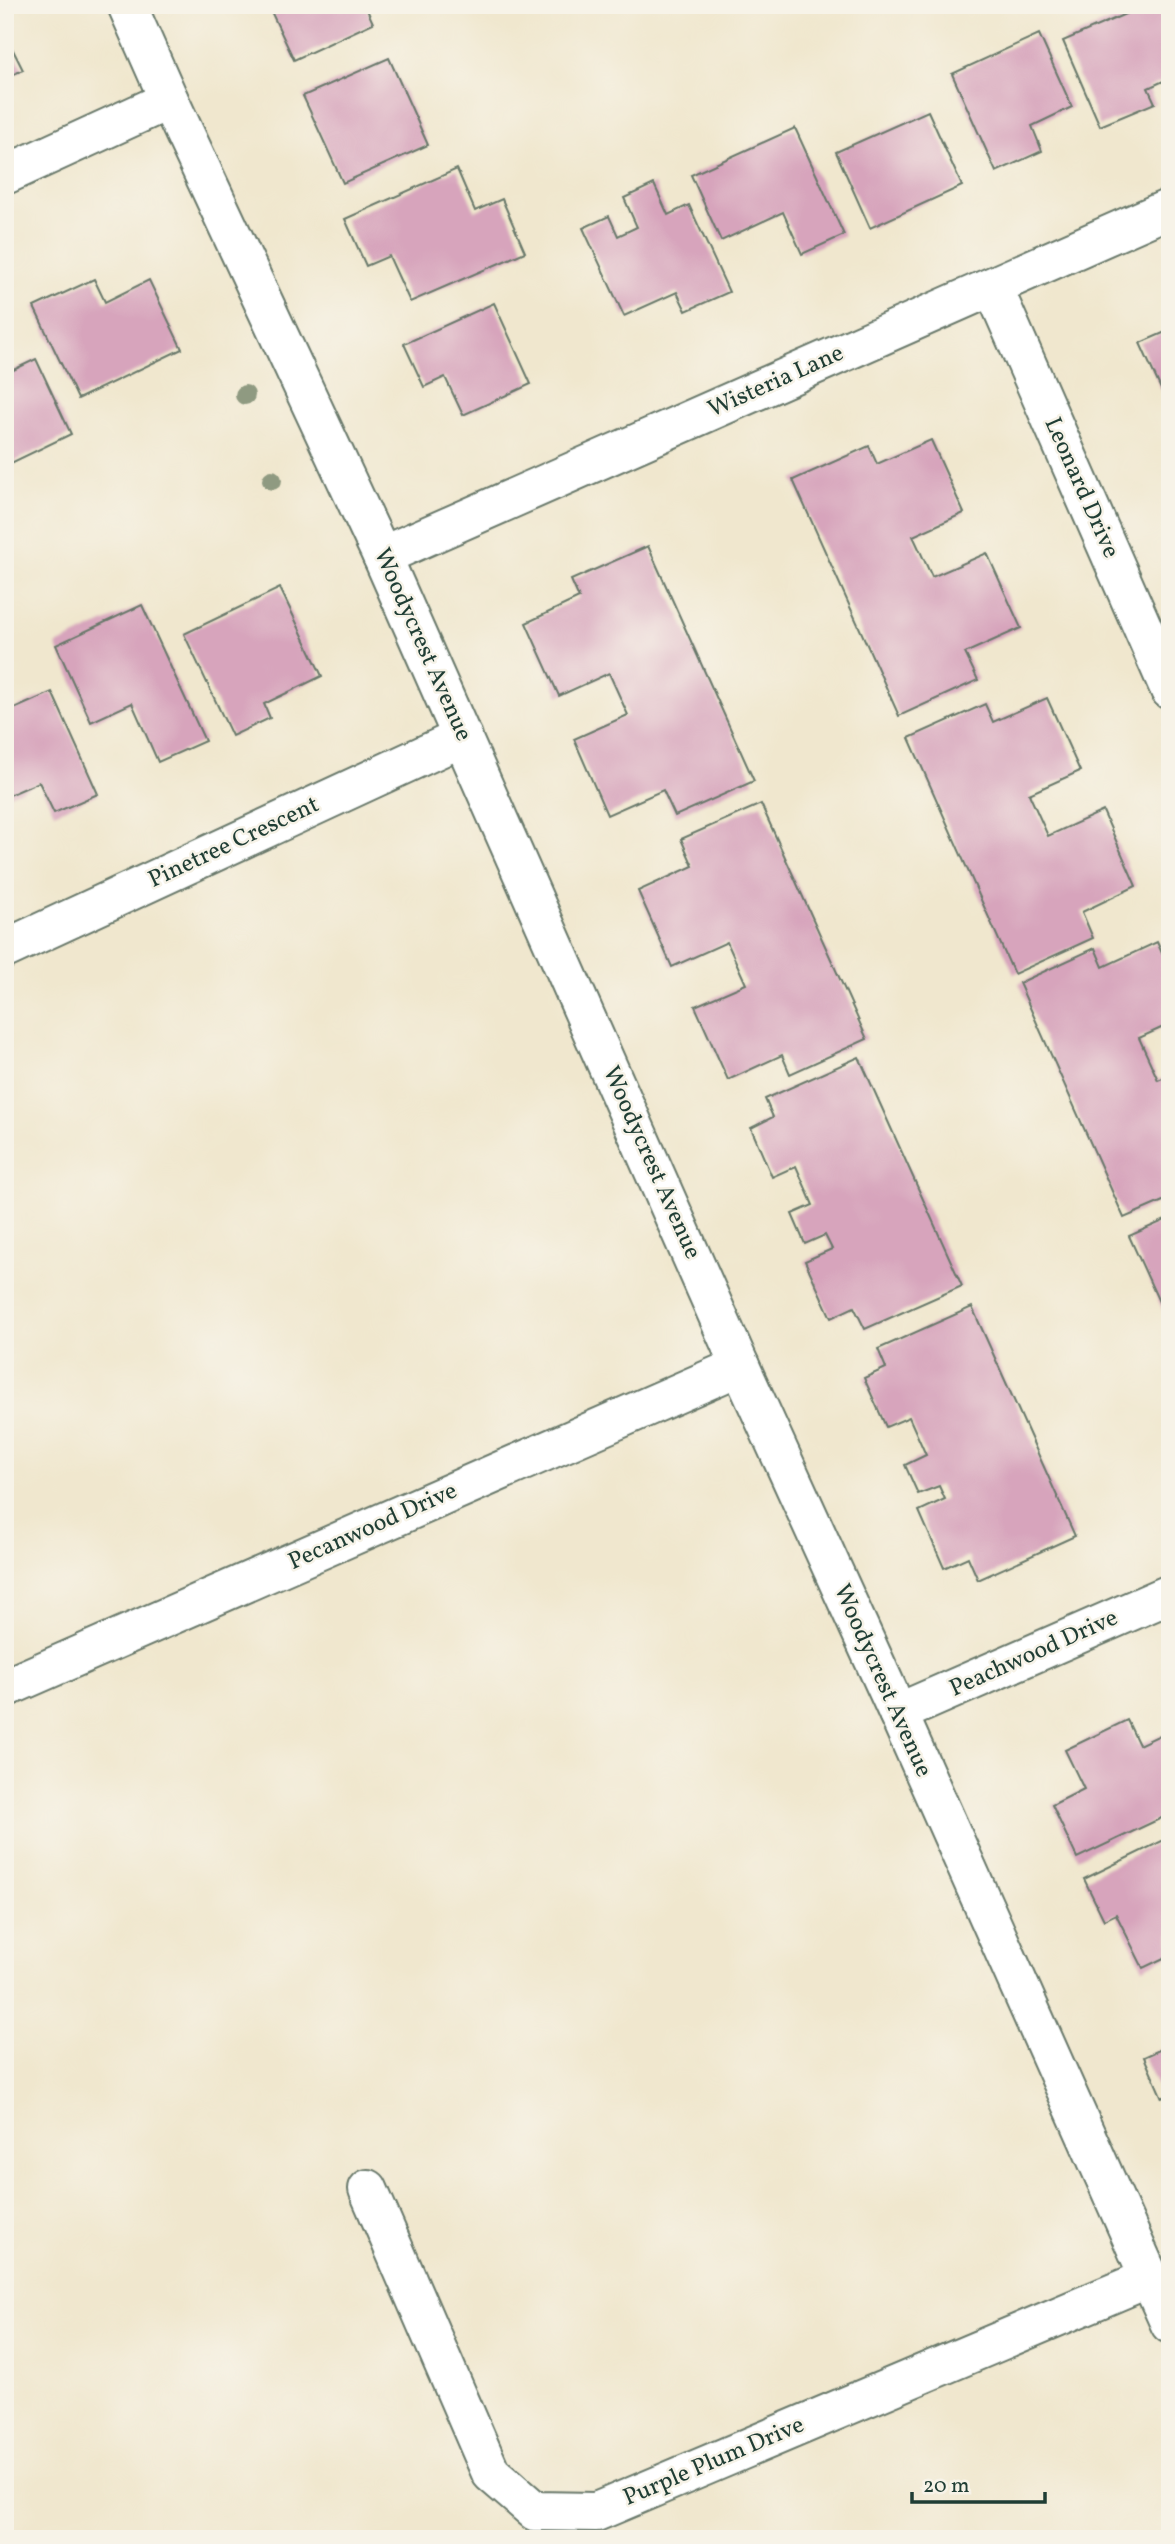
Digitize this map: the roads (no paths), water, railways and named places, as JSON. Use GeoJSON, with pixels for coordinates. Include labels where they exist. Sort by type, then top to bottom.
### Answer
{"type":"FeatureCollection","features":[{"type":"Feature","properties":{"kind":"street","name":"Woodycrest Avenue"},"geometry":{"type":"LineString","coordinates":[[127,5],[382,556],[740,1366],[1170,2324]]}},
{"type":"Feature","properties":{"kind":"street"},"geometry":{"type":"LineString","coordinates":[[5,175],[169,100]]}},
{"type":"Feature","properties":{"kind":"street","name":"Wisteria Lane"},"geometry":{"type":"LineString","coordinates":[[382,556],[1170,208]]}},
{"type":"Feature","properties":{"kind":"street","name":"Leonard Drive"},"geometry":{"type":"LineString","coordinates":[[993,287],[1170,690]]}},
{"type":"Feature","properties":{"kind":"street","name":"Pinetree Crescent"},"geometry":{"type":"LineString","coordinates":[[5,949],[463,737]]}},
{"type":"Feature","properties":{"kind":"street","name":"Pecanwood Drive"},"geometry":{"type":"LineString","coordinates":[[5,1688],[740,1366]]}},
{"type":"Feature","properties":{"kind":"street","name":"Peachwood Drive"},"geometry":{"type":"LineString","coordinates":[[898,1713],[1170,1594]]}},
{"type":"Feature","properties":{"kind":"street","name":"Purple Plum Drive"},"geometry":{"type":"LineString","coordinates":[[368,2189],[491,2473],[535,2511],[596,2512],[1149,2278]]}}]}
